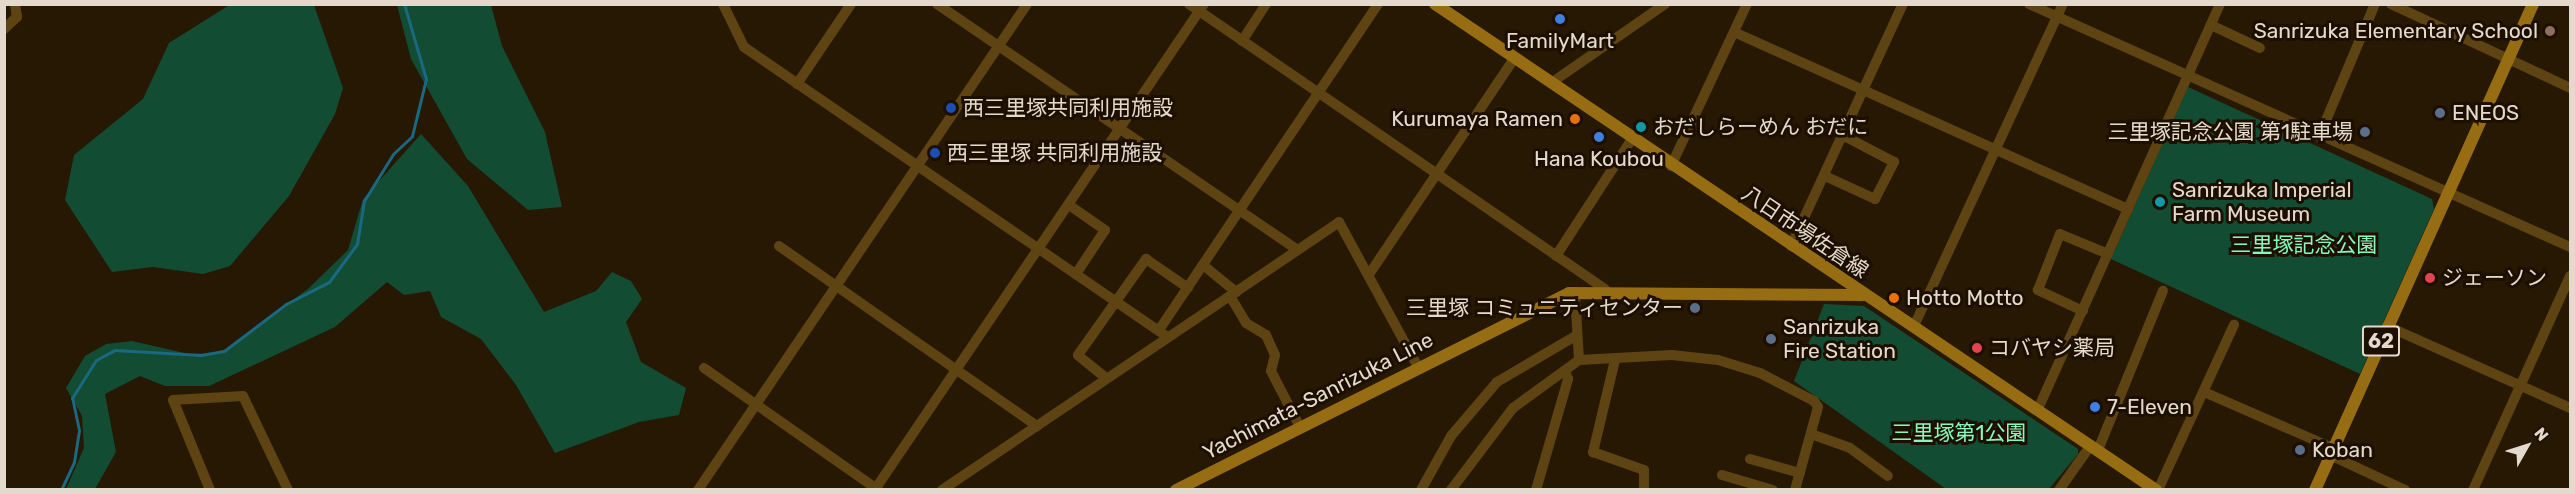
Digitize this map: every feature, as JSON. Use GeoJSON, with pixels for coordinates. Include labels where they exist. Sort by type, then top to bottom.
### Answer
{"type":"FeatureCollection","features":[{"type":"Feature","properties":{"kind":"main road","name":"八日市場佐倉線"},"geometry":{"type":"LineString","coordinates":[[1435,4],[1632,140],[2157,489]]}},
{"type":"Feature","properties":{"kind":"main road","name":"62"},"geometry":{"type":"LineString","coordinates":[[2315,489],[2533,4]]}},
{"type":"Feature","properties":{"kind":"main road","name":"Yachimata-Sanrizuka Line"},"geometry":{"type":"LineString","coordinates":[[1177,489],[1418,367],[1575,292],[1605,289],[1863,295]]}},
{"type":"Feature","properties":{"kind":"street"},"geometry":{"type":"LineString","coordinates":[[4,29],[17,16],[15,4]]}},
{"type":"Feature","properties":{"kind":"street"},"geometry":{"type":"LineString","coordinates":[[723,4],[744,47],[1162,333]]}},
{"type":"Feature","properties":{"kind":"street"},"geometry":{"type":"LineString","coordinates":[[797,84],[851,4]]}},
{"type":"Feature","properties":{"kind":"street"},"geometry":{"type":"LineString","coordinates":[[937,4],[1297,250]]}},
{"type":"Feature","properties":{"kind":"street"},"geometry":{"type":"LineString","coordinates":[[698,489],[1028,4]]}},
{"type":"Feature","properties":{"kind":"street"},"geometry":{"type":"LineString","coordinates":[[1189,4],[1201,8],[1242,41],[1605,289]]}},
{"type":"Feature","properties":{"kind":"street"},"geometry":{"type":"LineString","coordinates":[[1242,41],[1266,4]]}},
{"type":"Feature","properties":{"kind":"street"},"geometry":{"type":"LineString","coordinates":[[1162,333],[1203,265],[1378,4]]}},
{"type":"Feature","properties":{"kind":"street"},"geometry":{"type":"LineString","coordinates":[[1671,166],[1747,4]]}},
{"type":"Feature","properties":{"kind":"street"},"geometry":{"type":"LineString","coordinates":[[1791,246],[1827,177],[1903,4]]}},
{"type":"Feature","properties":{"kind":"street"},"geometry":{"type":"LineString","coordinates":[[2029,4],[2319,137],[2571,247]]}},
{"type":"Feature","properties":{"kind":"street"},"geometry":{"type":"LineString","coordinates":[[1914,326],[1998,151],[2063,4]]}},
{"type":"Feature","properties":{"kind":"street"},"geometry":{"type":"LineString","coordinates":[[2038,409],[2220,4]]}},
{"type":"Feature","properties":{"kind":"street"},"geometry":{"type":"LineString","coordinates":[[2319,137],[2375,4]]}},
{"type":"Feature","properties":{"kind":"street"},"geometry":{"type":"LineString","coordinates":[[2391,4],[2508,61],[2571,88]]}},
{"type":"Feature","properties":{"kind":"street"},"geometry":{"type":"LineString","coordinates":[[1551,83],[1663,5]]}},
{"type":"Feature","properties":{"kind":"street"},"geometry":{"type":"LineString","coordinates":[[704,368],[877,489],[1201,8]]}},
{"type":"Feature","properties":{"kind":"street"},"geometry":{"type":"LineString","coordinates":[[2211,25],[2260,48]]}},
{"type":"Feature","properties":{"kind":"street"},"geometry":{"type":"LineString","coordinates":[[1734,32],[2128,209]]}},
{"type":"Feature","properties":{"kind":"street"},"geometry":{"type":"LineString","coordinates":[[1370,273],[1514,59]]}},
{"type":"Feature","properties":{"kind":"street"},"geometry":{"type":"LineString","coordinates":[[1827,177],[1875,198],[1894,162],[1844,136]]}},
{"type":"Feature","properties":{"kind":"street"},"geometry":{"type":"LineString","coordinates":[[1556,256],[1632,140]]}},
{"type":"Feature","properties":{"kind":"street"},"geometry":{"type":"LineString","coordinates":[[1069,205],[1105,230],[1076,274]]}},
{"type":"Feature","properties":{"kind":"street"},"geometry":{"type":"LineString","coordinates":[[942,489],[1106,378],[1162,333],[1233,294],[1338,222],[1370,273],[1418,367]]}},
{"type":"Feature","properties":{"kind":"street"},"geometry":{"type":"LineString","coordinates":[[2083,311],[2038,290],[2060,234],[2108,254]]}},
{"type":"Feature","properties":{"kind":"street"},"geometry":{"type":"LineString","coordinates":[[779,246],[1037,426]]}},
{"type":"Feature","properties":{"kind":"street"},"geometry":{"type":"LineString","coordinates":[[1106,378],[1078,355],[1146,259],[1188,288]]}},
{"type":"Feature","properties":{"kind":"street"},"geometry":{"type":"LineString","coordinates":[[1203,265],[1233,294],[1246,322],[1266,335],[1275,355],[1271,371],[1300,427]]}},
{"type":"Feature","properties":{"kind":"street"},"geometry":{"type":"LineString","coordinates":[[2473,489],[2571,276]]}},
{"type":"Feature","properties":{"kind":"street"},"geometry":{"type":"LineString","coordinates":[[2059,489],[2095,448],[2163,291]]}},
{"type":"Feature","properties":{"kind":"street"},"geometry":{"type":"LineString","coordinates":[[1575,292],[1579,360]]}},
{"type":"Feature","properties":{"kind":"street"},"geometry":{"type":"LineString","coordinates":[[2157,489],[2234,325]]}},
{"type":"Feature","properties":{"kind":"street"},"geometry":{"type":"LineString","coordinates":[[2387,326],[2571,408]]}},
{"type":"Feature","properties":{"kind":"street"},"geometry":{"type":"LineString","coordinates":[[1421,489],[1451,436],[1497,382],[1577,334]]}},
{"type":"Feature","properties":{"kind":"street"},"geometry":{"type":"LineString","coordinates":[[1451,489],[1513,408],[1579,360],[1616,360],[1671,355],[1743,366],[1814,401],[1818,407],[1795,489]]}},
{"type":"Feature","properties":{"kind":"street"},"geometry":{"type":"LineString","coordinates":[[1616,360],[1593,452],[1644,470],[1644,489]]}},
{"type":"Feature","properties":{"kind":"street"},"geometry":{"type":"LineString","coordinates":[[1536,489],[1568,379],[1565,371]]}},
{"type":"Feature","properties":{"kind":"street"},"geometry":{"type":"LineString","coordinates":[[2204,392],[2332,451],[2404,489]]}},
{"type":"Feature","properties":{"kind":"street"},"geometry":{"type":"LineString","coordinates":[[210,489],[173,400],[243,396],[288,489]]}},
{"type":"Feature","properties":{"kind":"street"},"geometry":{"type":"LineString","coordinates":[[1810,434],[1850,448],[1888,476]]}},
{"type":"Feature","properties":{"kind":"street"},"geometry":{"type":"LineString","coordinates":[[1750,459],[1800,473]]}},
{"type":"Feature","properties":{"kind":"street"},"geometry":{"type":"LineString","coordinates":[[1722,475],[1773,489]]}},
{"type":"Feature","properties":{"kind":"green space"},"geometry":{"type":"Polygon","coordinates":[[[231,4],[314,5],[343,88],[335,114],[289,196],[230,266],[203,274],[153,267],[112,272],[65,200],[74,155],[143,99],[169,43],[231,4]]]}},
{"type":"Feature","properties":{"kind":"green space"},"geometry":{"type":"Polygon","coordinates":[[[397,5],[491,5],[502,46],[545,132],[562,207],[528,210],[467,159],[411,59],[397,5]]]}},
{"type":"Feature","properties":{"kind":"green space","name":"三里塚記念公園"},"geometry":{"type":"Polygon","coordinates":[[[2188,87],[2432,199],[2434,209],[2360,374],[2111,259],[2188,87]]]}},
{"type":"Feature","properties":{"kind":"green space"},"geometry":{"type":"Polygon","coordinates":[[[421,134],[468,186],[544,312],[596,291],[612,272],[631,281],[642,299],[626,322],[641,362],[686,388],[679,415],[639,422],[555,453],[516,385],[481,339],[441,317],[430,291],[404,295],[387,282],[335,327],[209,386],[165,386],[140,376],[105,394],[116,452],[95,489],[66,489],[84,448],[82,416],[66,388],[85,356],[106,344],[132,341],[189,354],[221,353],[309,288],[348,250],[363,199],[421,134]]]}},
{"type":"Feature","properties":{"kind":"green space","name":"三里塚第1公園"},"geometry":{"type":"Polygon","coordinates":[[[1824,304],[1864,306],[2078,449],[2078,454],[2049,489],[1946,489],[1794,381],[1824,304]]]}},
{"type":"Feature","properties":{"kind":"waterway"},"geometry":{"type":"LineString","coordinates":[[61,490],[74,462],[79,430],[72,398],[96,360],[115,350],[201,355],[224,351],[286,304],[329,282],[357,244],[364,201],[393,154],[412,136],[426,79],[404,4]]}},
{"type":"Feature","properties":{"kind":"place","name":"FamilyMart"},"geometry":{"type":"Point","coordinates":[1560,19]}},
{"type":"Feature","properties":{"kind":"place","name":"Sanrizuka Elementary School"},"geometry":{"type":"Point","coordinates":[2550,31]}},
{"type":"Feature","properties":{"kind":"place","name":"西三里塚共同利用施設"},"geometry":{"type":"Point","coordinates":[951,108]}},
{"type":"Feature","properties":{"kind":"place","name":"ENEOS"},"geometry":{"type":"Point","coordinates":[2440,113]}},
{"type":"Feature","properties":{"kind":"place","name":"Kurumaya Ramen"},"geometry":{"type":"Point","coordinates":[1575,119]}},
{"type":"Feature","properties":{"kind":"place","name":"おだしらーめん おだに"},"geometry":{"type":"Point","coordinates":[1641,127]}},
{"type":"Feature","properties":{"kind":"place","name":"三里塚記念公園 第1駐車場"},"geometry":{"type":"Point","coordinates":[2365,132]}},
{"type":"Feature","properties":{"kind":"place","name":"Hana Koubou"},"geometry":{"type":"Point","coordinates":[1599,137]}},
{"type":"Feature","properties":{"kind":"place","name":"西三里塚 共同利用施設"},"geometry":{"type":"Point","coordinates":[935,153]}},
{"type":"Feature","properties":{"kind":"place","name":"Sanrizuka Imperial Farm Museum"},"geometry":{"type":"Point","coordinates":[2160,202]}},
{"type":"Feature","properties":{"kind":"place","name":"ジェーソン"},"geometry":{"type":"Point","coordinates":[2430,278]}},
{"type":"Feature","properties":{"kind":"place","name":"Hotto Motto"},"geometry":{"type":"Point","coordinates":[1894,298]}},
{"type":"Feature","properties":{"kind":"place","name":"三里塚 コミュニティセンター"},"geometry":{"type":"Point","coordinates":[1695,308]}},
{"type":"Feature","properties":{"kind":"place","name":"Sanrizuka Fire Station"},"geometry":{"type":"Point","coordinates":[1771,339]}},
{"type":"Feature","properties":{"kind":"place","name":"コバヤシ薬局"},"geometry":{"type":"Point","coordinates":[1977,348]}},
{"type":"Feature","properties":{"kind":"place","name":"7-Eleven"},"geometry":{"type":"Point","coordinates":[2095,407]}},
{"type":"Feature","properties":{"kind":"place","name":"Koban"},"geometry":{"type":"Point","coordinates":[2300,450]}}]}
